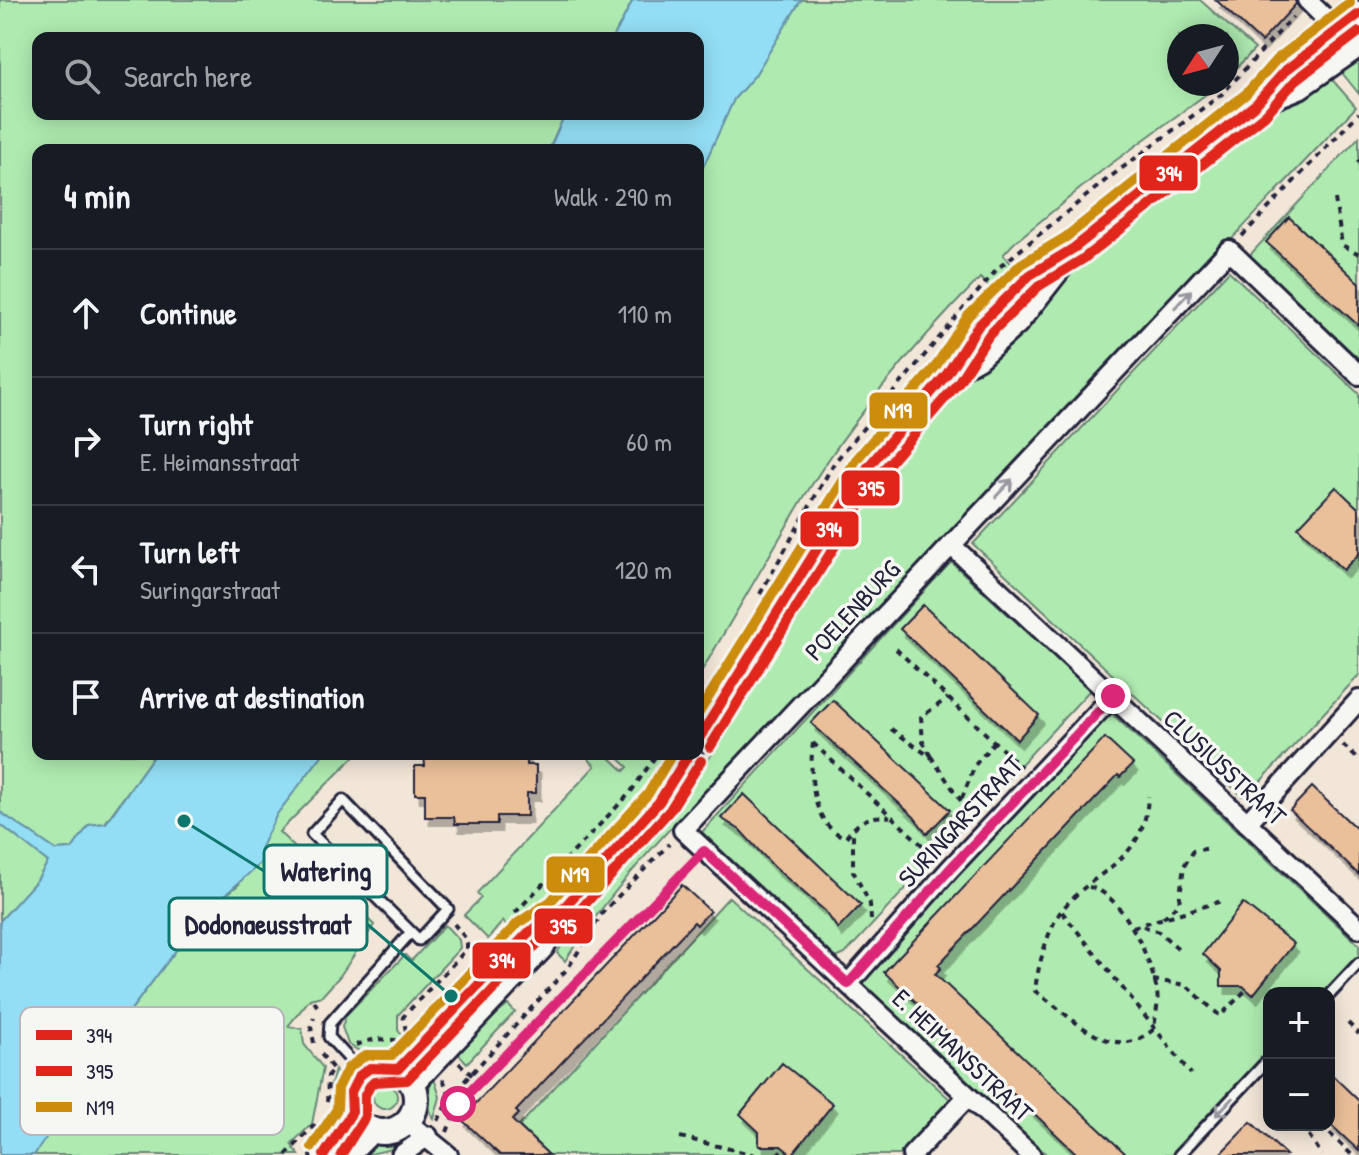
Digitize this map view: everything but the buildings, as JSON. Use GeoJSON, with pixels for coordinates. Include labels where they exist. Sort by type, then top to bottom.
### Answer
{"type":"FeatureCollection","features":[{"type":"Feature","properties":{"kind":"street"},"geometry":{"type":"LineString","coordinates":[[1307,0],[1356,46]]}},
{"type":"Feature","properties":{"kind":"street","name":"POELENBURG"},"geometry":{"type":"LineString","coordinates":[[704,730],[868,467],[947,374],[978,326],[1030,275],[1074,248],[1256,104],[1286,70],[1359,14]]}},
{"type":"Feature","properties":{"kind":"street","name":"POELENBURG"},"geometry":{"type":"LineString","coordinates":[[1256,104],[1299,86],[1356,46]]}},
{"type":"Feature","properties":{"kind":"street"},"geometry":{"type":"LineString","coordinates":[[1229,250],[1359,375]]}},
{"type":"Feature","properties":{"kind":"street","name":"POELENBURG"},"geometry":{"type":"LineString","coordinates":[[683,830],[1229,250]]}},
{"type":"Feature","properties":{"kind":"street","name":"CLUSIUSSTRAAT"},"geometry":{"type":"LineString","coordinates":[[951,545],[1359,928]]}},
{"type":"Feature","properties":{"kind":"street","name":"SURINGARSTRAAT"},"geometry":{"type":"LineString","coordinates":[[848,984],[949,870],[1113,696]]}},
{"type":"Feature","properties":{"kind":"street"},"geometry":{"type":"LineString","coordinates":[[1247,823],[1359,700]]}},
{"type":"Feature","properties":{"kind":"street"},"geometry":{"type":"LineString","coordinates":[[405,1076],[542,946],[559,913],[659,802],[685,760]]}},
{"type":"Feature","properties":{"kind":"street","name":"E. HEIMANSSTRAAT"},"geometry":{"type":"LineString","coordinates":[[683,830],[1031,1155]]}},
{"type":"Feature","properties":{"kind":"street"},"geometry":{"type":"LineString","coordinates":[[324,1155],[352,1112],[350,1091],[362,1073],[379,1066],[405,1076],[416,1099],[407,1122],[391,1131],[371,1130],[352,1112]]}},
{"type":"Feature","properties":{"kind":"street"},"geometry":{"type":"LineString","coordinates":[[912,1155],[968,1096]]}},
{"type":"Feature","properties":{"kind":"street"},"geometry":{"type":"LineString","coordinates":[[407,1122],[437,1135],[448,1155]]}},
{"type":"Feature","properties":{"kind":"street"},"geometry":{"type":"LineString","coordinates":[[346,1155],[371,1130]]}},
{"type":"Feature","properties":{"kind":"street"},"geometry":{"type":"LineString","coordinates":[[401,1155],[437,1135]]}},
{"type":"Feature","properties":{"kind":"lane"},"geometry":{"type":"LineString","coordinates":[[343,800],[448,909],[419,940],[411,932],[312,834],[343,800]]}},
{"type":"Feature","properties":{"kind":"lane"},"geometry":{"type":"LineString","coordinates":[[362,1073],[329,1037],[330,1023],[411,932]]}},
{"type":"Feature","properties":{"kind":"lane"},"geometry":{"type":"LineString","coordinates":[[1335,989],[1359,963]]}},
{"type":"Feature","properties":{"kind":"lane"},"geometry":{"type":"LineString","coordinates":[[1179,1155],[1263,1065]]}},
{"type":"Feature","properties":{"kind":"path"},"geometry":{"type":"LineString","coordinates":[[1229,250],[1359,113]]}},
{"type":"Feature","properties":{"kind":"path"},"geometry":{"type":"LineString","coordinates":[[1335,199],[1342,245],[1359,254]]}},
{"type":"Feature","properties":{"kind":"path"},"geometry":{"type":"LineString","coordinates":[[896,649],[1034,780]]}},
{"type":"Feature","properties":{"kind":"path"},"geometry":{"type":"LineString","coordinates":[[948,698],[921,717],[923,742],[965,812],[984,832]]}},
{"type":"Feature","properties":{"kind":"path"},"geometry":{"type":"LineString","coordinates":[[891,729],[932,758]]}},
{"type":"Feature","properties":{"kind":"path"},"geometry":{"type":"LineString","coordinates":[[961,801],[975,765],[994,742]]}},
{"type":"Feature","properties":{"kind":"path"},"geometry":{"type":"LineString","coordinates":[[893,817],[879,815],[862,820],[846,837],[837,834],[827,824],[813,787],[813,743],[893,817],[949,870]]}},
{"type":"Feature","properties":{"kind":"path"},"geometry":{"type":"LineString","coordinates":[[508,920],[630,793],[653,760]]}},
{"type":"Feature","properties":{"kind":"path"},"geometry":{"type":"LineString","coordinates":[[1089,887],[1100,889],[1135,926],[1157,992],[1154,1029],[1143,1038],[1120,1043],[1097,1037],[1080,1029],[1061,1008],[1035,991],[1038,967],[1062,912],[1089,887],[1131,850],[1144,831],[1148,796]]}},
{"type":"Feature","properties":{"kind":"path"},"geometry":{"type":"LineString","coordinates":[[853,829],[853,871],[870,904],[871,920]]}},
{"type":"Feature","properties":{"kind":"path"},"geometry":{"type":"LineString","coordinates":[[437,1135],[450,1097],[568,968],[603,912],[683,830]]}},
{"type":"Feature","properties":{"kind":"path"},"geometry":{"type":"LineString","coordinates":[[1163,918],[1179,903],[1184,866],[1193,851],[1210,848]]}},
{"type":"Feature","properties":{"kind":"path"},"geometry":{"type":"LineString","coordinates":[[437,1135],[458,1104],[704,851]]}},
{"type":"Feature","properties":{"kind":"path"},"geometry":{"type":"LineString","coordinates":[[1135,926],[1222,901]]}},
{"type":"Feature","properties":{"kind":"path"},"geometry":{"type":"LineString","coordinates":[[1062,912],[1191,1074]]}},
{"type":"Feature","properties":{"kind":"path"},"geometry":{"type":"LineString","coordinates":[[1135,926],[1159,932],[1180,950]]}},
{"type":"Feature","properties":{"kind":"path"},"geometry":{"type":"LineString","coordinates":[[1153,980],[1186,985],[1220,1016],[1247,989]]}},
{"type":"Feature","properties":{"kind":"path"},"geometry":{"type":"LineString","coordinates":[[286,1155],[328,1110],[328,1076],[333,1069],[312,1040],[311,1027],[322,1009],[314,1001]]}},
{"type":"Feature","properties":{"kind":"path"},"geometry":{"type":"LineString","coordinates":[[1348,1023],[1359,1034]]}},
{"type":"Feature","properties":{"kind":"path"},"geometry":{"type":"LineString","coordinates":[[351,1048],[375,1039],[396,1039],[404,1043]]}},
{"type":"Feature","properties":{"kind":"path"},"geometry":{"type":"LineString","coordinates":[[449,1053],[480,1083]]}},
{"type":"Feature","properties":{"kind":"path"},"geometry":{"type":"LineString","coordinates":[[1306,1131],[1322,1155]]}},
{"type":"Feature","properties":{"kind":"path"},"geometry":{"type":"LineString","coordinates":[[1327,1131],[1352,1155]]}},
{"type":"Feature","properties":{"kind":"path"},"geometry":{"type":"LineString","coordinates":[[680,1137],[755,1155]]}},
{"type":"Feature","properties":{"kind":"path"},"geometry":{"type":"LineString","coordinates":[[777,1155],[784,1148]]}},
{"type":"Feature","properties":{"kind":"green space"},"geometry":{"type":"Polygon","coordinates":[[[0,0],[633,0],[616,32],[32,32],[32,120],[562,120],[552,144],[32,144],[32,760],[151,760],[105,823],[89,825],[72,849],[56,850],[0,812],[0,0]]]}},
{"type":"Feature","properties":{"kind":"green space"},"geometry":{"type":"Polygon","coordinates":[[[801,0],[1200,0],[1227,24],[1167,24],[1167,96],[1204,96],[1104,169],[1014,243],[1003,255],[1020,273],[997,294],[980,278],[932,329],[864,410],[823,468],[704,667],[704,164],[734,99],[755,75],[801,0]]]}},
{"type":"Feature","properties":{"kind":"green space"},"geometry":{"type":"Polygon","coordinates":[[[1239,35],[1255,49],[1239,65],[1239,35]]]}},
{"type":"Feature","properties":{"kind":"green space"},"geometry":{"type":"Polygon","coordinates":[[[1359,54],[1359,94],[1339,69],[1359,54]]]}},
{"type":"Feature","properties":{"kind":"green space"},"geometry":{"type":"Polygon","coordinates":[[[1329,76],[1356,107],[900,592],[692,805],[625,880],[565,961],[557,953],[594,892],[673,808],[711,755],[870,485],[930,413],[1079,258],[1236,134],[1329,76]]]}},
{"type":"Feature","properties":{"kind":"green space"},"geometry":{"type":"Polygon","coordinates":[[[1359,137],[1359,359],[1249,256],[1359,137]]]}},
{"type":"Feature","properties":{"kind":"green space"},"geometry":{"type":"Polygon","coordinates":[[[1229,271],[1359,394],[1359,675],[1248,795],[1242,796],[973,544],[1229,271]]]}},
{"type":"Feature","properties":{"kind":"green space"},"geometry":{"type":"Polygon","coordinates":[[[951,562],[1090,690],[845,954],[836,958],[702,832],[951,562]]]}},
{"type":"Feature","properties":{"kind":"green space"},"geometry":{"type":"Polygon","coordinates":[[[1110,712],[1359,945],[1359,968],[1335,994],[1335,987],[1263,987],[1263,1069],[1183,1155],[1047,1155],[862,983],[860,977],[1110,712]]]}},
{"type":"Feature","properties":{"kind":"green space"},"geometry":{"type":"Polygon","coordinates":[[[318,760],[351,760],[279,832],[374,925],[340,976],[322,996],[310,999],[288,1026],[302,1029],[304,1044],[323,1068],[312,1124],[291,1144],[299,1155],[34,1155],[47,1135],[284,1135],[284,1007],[133,1007],[203,915],[239,884],[277,814],[318,760]]]}},
{"type":"Feature","properties":{"kind":"green space"},"geometry":{"type":"Polygon","coordinates":[[[590,760],[612,760],[624,771],[628,767],[620,760],[675,760],[597,855],[482,969],[475,962],[507,928],[503,921],[488,939],[464,915],[481,898],[477,893],[595,766],[590,760]]]}},
{"type":"Feature","properties":{"kind":"green space"},"geometry":{"type":"Polygon","coordinates":[[[0,824],[48,862],[37,880],[0,921],[0,824]]]}},
{"type":"Feature","properties":{"kind":"green space"},"geometry":{"type":"Polygon","coordinates":[[[729,897],[953,1102],[904,1155],[549,1155],[519,1126],[729,897]]]}},
{"type":"Feature","properties":{"kind":"green space"},"geometry":{"type":"Polygon","coordinates":[[[445,925],[459,940],[460,948],[398,1015],[398,1030],[409,1046],[393,1054],[378,1056],[363,1053],[348,1044],[342,1027],[346,1015],[405,955],[411,961],[445,925]]]}},
{"type":"Feature","properties":{"kind":"green space"},"geometry":{"type":"Polygon","coordinates":[[[508,1005],[515,1012],[467,1063],[454,1049],[508,1005]]]}},
{"type":"Feature","properties":{"kind":"green space"},"geometry":{"type":"Polygon","coordinates":[[[335,1070],[342,1084],[343,1097],[333,1124],[326,1117],[331,1111],[331,1085],[335,1070]]]}},
{"type":"Feature","properties":{"kind":"green space"},"geometry":{"type":"Polygon","coordinates":[[[433,1075],[440,1097],[434,1119],[428,1097],[433,1075]]]}},
{"type":"Feature","properties":{"kind":"green space"},"geometry":{"type":"Polygon","coordinates":[[[385,1085],[396,1092],[397,1097],[390,1108],[385,1109],[374,1102],[373,1097],[380,1086],[385,1085]]]}},
{"type":"Feature","properties":{"kind":"green space"},"geometry":{"type":"Polygon","coordinates":[[[379,1140],[405,1146],[366,1155],[362,1150],[379,1140]]]}},
{"type":"Feature","properties":{"kind":"water"},"geometry":{"type":"Polygon","coordinates":[[[633,0],[801,0],[755,75],[734,99],[704,165],[704,144],[552,144],[562,120],[704,120],[704,32],[616,32],[633,0]]]}},
{"type":"Feature","properties":{"kind":"water"},"geometry":{"type":"Polygon","coordinates":[[[151,760],[318,760],[277,814],[260,849],[265,859],[203,915],[133,1007],[20,1007],[20,1135],[48,1135],[34,1155],[0,1155],[0,921],[37,880],[48,862],[0,824],[0,812],[56,850],[72,849],[89,825],[106,823],[151,760]]]}},
{"type":"Feature","properties":{"kind":"transit line","name":"N19"},"geometry":{"type":"LineString","coordinates":[[704,704],[856,460],[936,366],[968,316],[1021,264],[1066,237],[1246,94],[1276,60],[1350,3]]}},
{"type":"Feature","properties":{"kind":"transit line","name":"394"},"geometry":{"type":"LineString","coordinates":[[704,730],[868,467],[947,374],[978,326],[1030,275],[1074,248],[1256,104],[1286,70],[1359,14]]}},
{"type":"Feature","properties":{"kind":"transit line","name":"395"},"geometry":{"type":"LineString","coordinates":[[710,747],[879,475],[958,383],[989,335],[1039,286],[1083,259],[1265,115],[1296,80],[1359,32]]}},
{"type":"Feature","properties":{"kind":"transit line","name":"N19"},"geometry":{"type":"LineString","coordinates":[[312,1147],[337,1109],[338,1088],[348,1068],[366,1055],[392,1055],[518,923],[550,902],[648,794],[668,760]]}},
{"type":"Feature","properties":{"kind":"transit line","name":"394"},"geometry":{"type":"LineString","coordinates":[[324,1155],[352,1112],[351,1092],[359,1076],[370,1068],[398,1069],[528,933],[559,913],[659,802],[685,760]]}},
{"type":"Feature","properties":{"kind":"transit line","name":"395"},"geometry":{"type":"LineString","coordinates":[[341,1155],[365,1117],[365,1095],[370,1086],[374,1082],[407,1080],[537,944],[569,922],[670,810],[701,761]]}},
{"type":"Feature","properties":{"kind":"place","name":"Watering"},"geometry":{"type":"Point","coordinates":[184,821]}},
{"type":"Feature","properties":{"kind":"place","name":"Dodonaeusstraat"},"geometry":{"type":"Point","coordinates":[451,996]}},
{"type":"Feature","properties":{"kind":"route"},"geometry":{"type":"LineString","coordinates":[[458,1104],[704,851],[848,984],[949,870],[1113,696]]}}]}
